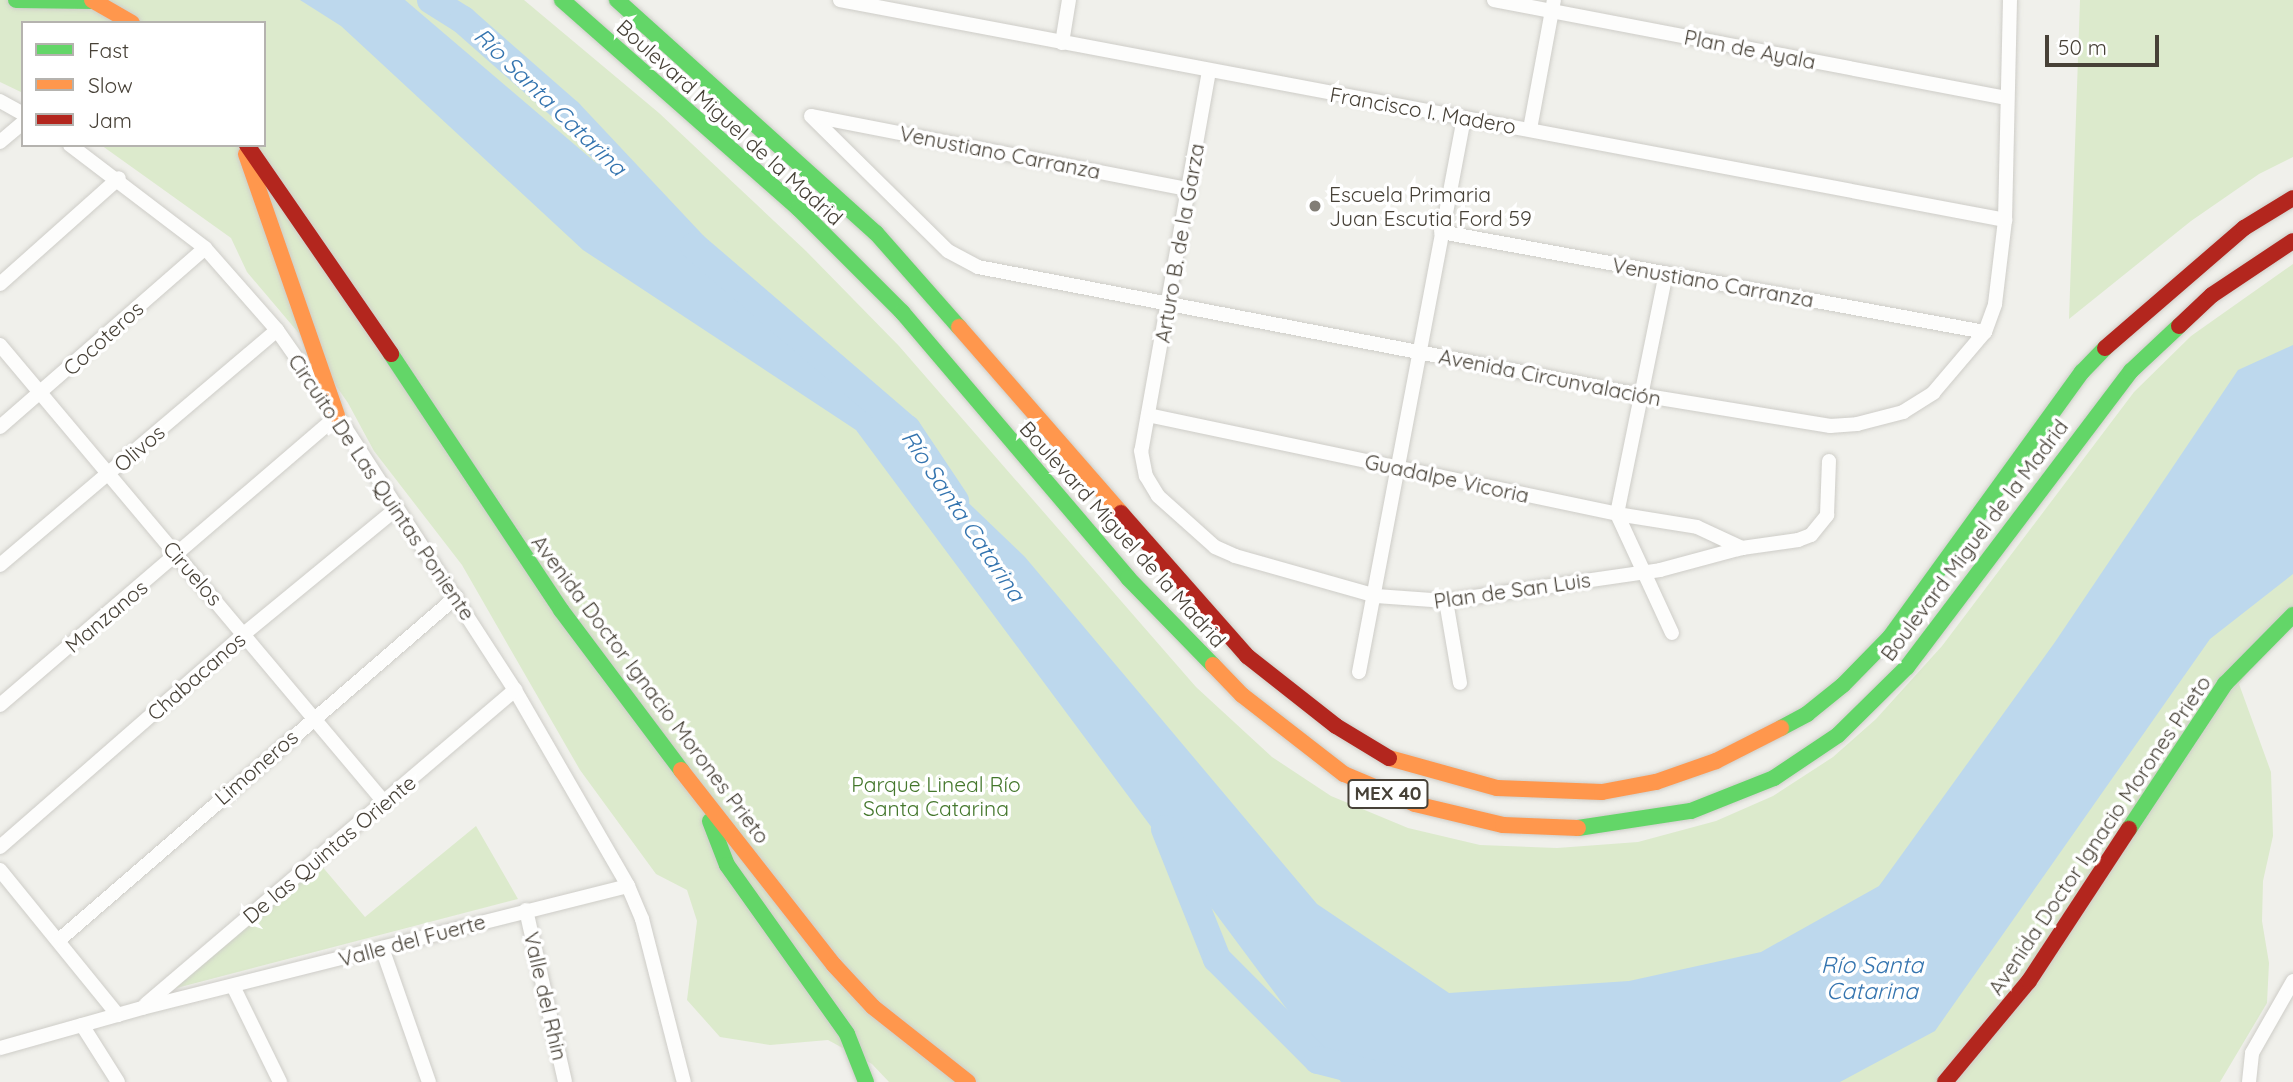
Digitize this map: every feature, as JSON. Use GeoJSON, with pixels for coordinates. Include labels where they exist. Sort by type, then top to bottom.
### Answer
{"type":"FeatureCollection","features":[{"type":"Feature","properties":{"kind":"highway"},"geometry":{"type":"LineString","coordinates":[[16,0],[93,1],[128,21]]}},
{"type":"Feature","properties":{"kind":"highway","name":"Boulevard Miguel de la Madrid"},"geometry":{"type":"LineString","coordinates":[[562,0],[799,209],[902,312],[1128,578],[1242,695],[1344,774],[1416,804],[1503,825],[1590,828],[1692,811],[1774,778],[1838,735],[1916,657],[2131,371],[2212,295],[2293,241]]}},
{"type":"Feature","properties":{"kind":"highway","name":"Boulevard Miguel de la Madrid"},"geometry":{"type":"LineString","coordinates":[[617,0],[876,233],[1247,656],[1336,726],[1391,759],[1497,788],[1602,792],[1656,782],[1716,761],[1807,714],[1843,685],[1890,637],[2082,372],[2117,335],[2224,243],[2293,198]]}},
{"type":"Feature","properties":{"kind":"highway"},"geometry":{"type":"LineString","coordinates":[[247,147],[337,416]]}},
{"type":"Feature","properties":{"kind":"highway","name":"Avenida Doctor Ignacio Morones Prieto"},"geometry":{"type":"LineString","coordinates":[[248,147],[275,180],[561,610],[699,793],[834,965],[873,1007],[968,1082]]}},
{"type":"Feature","properties":{"kind":"highway","name":"Avenida Doctor Ignacio Morones Prieto"},"geometry":{"type":"LineString","coordinates":[[1945,1082],[2028,981],[2225,684],[2293,615]]}},
{"type":"Feature","properties":{"kind":"highway"},"geometry":{"type":"LineString","coordinates":[[699,793],[727,865],[847,1034],[866,1082]]}},
{"type":"Feature","properties":{"kind":"street","name":"Francisco I. Madero"},"geometry":{"type":"LineString","coordinates":[[840,0],[2005,220]]}},
{"type":"Feature","properties":{"kind":"street"},"geometry":{"type":"LineString","coordinates":[[1062,43],[1069,0]]}},
{"type":"Feature","properties":{"kind":"street","name":"Plan de Ayala"},"geometry":{"type":"LineString","coordinates":[[1494,0],[1553,5],[2006,98]]}},
{"type":"Feature","properties":{"kind":"street","name":"Avenida Circunvalación"},"geometry":{"type":"LineString","coordinates":[[811,116],[957,258],[978,267],[1641,395],[1830,426],[1883,420],[1933,393],[1985,332],[1997,295],[2005,220],[2010,0]]}},
{"type":"Feature","properties":{"kind":"street"},"geometry":{"type":"LineString","coordinates":[[1530,129],[1553,5]]}},
{"type":"Feature","properties":{"kind":"street","name":"Arturo B. de la Garza"},"geometry":{"type":"LineString","coordinates":[[1148,415],[1209,71]]}},
{"type":"Feature","properties":{"kind":"street"},"geometry":{"type":"LineString","coordinates":[[0,101],[21,113]]}},
{"type":"Feature","properties":{"kind":"street","name":"Venustiano Carranza"},"geometry":{"type":"LineString","coordinates":[[811,116],[1189,189]]}},
{"type":"Feature","properties":{"kind":"street"},"geometry":{"type":"LineString","coordinates":[[1359,672],[1376,596],[1417,352],[1464,118]]}},
{"type":"Feature","properties":{"kind":"street"},"geometry":{"type":"LineString","coordinates":[[0,142],[21,125]]}},
{"type":"Feature","properties":{"kind":"street","name":"Circuito De Las Quintas Poniente"},"geometry":{"type":"LineString","coordinates":[[73,147],[119,178],[205,248],[277,330],[337,416],[515,690],[628,886]]}},
{"type":"Feature","properties":{"kind":"street"},"geometry":{"type":"LineString","coordinates":[[0,284],[119,178]]}},
{"type":"Feature","properties":{"kind":"street","name":"Venustiano Carranza"},"geometry":{"type":"LineString","coordinates":[[1441,232],[1985,332]]}},
{"type":"Feature","properties":{"kind":"street","name":"Cocoteros"},"geometry":{"type":"LineString","coordinates":[[0,427],[205,248]]}},
{"type":"Feature","properties":{"kind":"street"},"geometry":{"type":"LineString","coordinates":[[1666,273],[1617,514],[1672,633]]}},
{"type":"Feature","properties":{"kind":"street","name":"Olivos"},"geometry":{"type":"LineString","coordinates":[[0,565],[277,330]]}},
{"type":"Feature","properties":{"kind":"street","name":"Ciruelos"},"geometry":{"type":"LineString","coordinates":[[0,345],[315,715],[384,802]]}},
{"type":"Feature","properties":{"kind":"street","name":"Guadalpe Vicoria"},"geometry":{"type":"LineString","coordinates":[[1148,415],[1617,514],[1698,527],[1742,548]]}},
{"type":"Feature","properties":{"kind":"street","name":"Plan de San Luis"},"geometry":{"type":"LineString","coordinates":[[1148,415],[1141,451],[1146,476],[1158,496],[1193,530],[1235,556],[1376,596],[1446,601],[1643,573],[1742,548],[1811,535],[1827,515],[1829,461]]}},
{"type":"Feature","properties":{"kind":"street","name":"Manzanos"},"geometry":{"type":"LineString","coordinates":[[0,705],[178,556],[337,416]]}},
{"type":"Feature","properties":{"kind":"street","name":"Chabacanos"},"geometry":{"type":"LineString","coordinates":[[0,847],[245,633],[396,509]]}},
{"type":"Feature","properties":{"kind":"street","name":"Limoneros"},"geometry":{"type":"LineString","coordinates":[[59,940],[315,715],[456,597]]}},
{"type":"Feature","properties":{"kind":"street"},"geometry":{"type":"LineString","coordinates":[[1446,601],[1460,683]]}},
{"type":"Feature","properties":{"kind":"street","name":"De las Quintas Oriente"},"geometry":{"type":"LineString","coordinates":[[142,1008],[515,690]]}},
{"type":"Feature","properties":{"kind":"street"},"geometry":{"type":"LineString","coordinates":[[0,870],[118,1016]]}},
{"type":"Feature","properties":{"kind":"street"},"geometry":{"type":"LineString","coordinates":[[628,886],[642,919],[684,1082]]}},
{"type":"Feature","properties":{"kind":"street","name":"Valle del Fuerte"},"geometry":{"type":"LineString","coordinates":[[0,1048],[142,1008],[628,886]]}},
{"type":"Feature","properties":{"kind":"street","name":"Valle del Rhin"},"geometry":{"type":"LineString","coordinates":[[526,911],[565,1082]]}},
{"type":"Feature","properties":{"kind":"street"},"geometry":{"type":"LineString","coordinates":[[382,948],[429,1082]]}},
{"type":"Feature","properties":{"kind":"street"},"geometry":{"type":"LineString","coordinates":[[2249,1082],[2252,1053],[2293,981]]}},
{"type":"Feature","properties":{"kind":"street"},"geometry":{"type":"LineString","coordinates":[[233,986],[280,1082]]}},
{"type":"Feature","properties":{"kind":"street"},"geometry":{"type":"LineString","coordinates":[[82,1025],[118,1082]]}},
{"type":"Feature","properties":{"kind":"green space","name":"Parque Lineal Río Santa Catarina"},"geometry":{"type":"Polygon","coordinates":[[[0,0],[524,0],[659,113],[806,251],[899,346],[1196,687],[1272,757],[1331,796],[1408,828],[1480,845],[1557,848],[1638,842],[1716,821],[1773,796],[1833,757],[1876,719],[1942,646],[2134,392],[2191,336],[2293,264],[2293,612],[2239,684],[2271,772],[2273,836],[2263,881],[2262,921],[2269,963],[2267,1003],[2220,1082],[889,1082],[872,1064],[828,1040],[770,1045],[720,1037],[687,1000],[697,921],[687,890],[656,874],[580,770],[462,565],[374,451],[348,403],[302,337],[247,272],[231,238],[104,147],[266,147],[266,21],[21,21],[21,92],[0,82],[0,0]]]}},
{"type":"Feature","properties":{"kind":"green space"},"geometry":{"type":"Polygon","coordinates":[[[2080,0],[2293,0],[2293,157],[2259,174],[2191,221],[2069,319],[2080,0]]]}},
{"type":"Feature","properties":{"kind":"green space"},"geometry":{"type":"Polygon","coordinates":[[[476,826],[518,899],[165,991],[320,864],[365,917],[476,826]]]}},
{"type":"Feature","properties":{"kind":"water","name":"Río Santa Catarina"},"geometry":{"type":"Polygon","coordinates":[[[300,0],[405,0],[758,301],[1025,557],[1317,904],[1449,993],[1629,981],[1761,952],[1879,886],[2055,642],[2238,370],[2293,345],[2293,574],[2210,639],[1935,1031],[1840,1082],[1341,1082],[856,430],[583,250],[341,26],[300,0]]]}},
{"type":"Feature","properties":{"kind":"waterway","name":"Río Santa Catarina"},"geometry":{"type":"LineString","coordinates":[[431,0],[463,20],[569,113],[694,246],[907,429],[955,501]]}},
{"type":"Feature","properties":{"kind":"waterway","name":"Río Santa Catarina"},"geometry":{"type":"LineString","coordinates":[[1165,829],[1217,959],[1318,1060],[1404,1082]]}},
{"type":"Feature","properties":{"kind":"traffic: fast"},"geometry":{"type":"LineString","coordinates":[[16,0],[94,1]]}},
{"type":"Feature","properties":{"kind":"traffic: fast"},"geometry":{"type":"LineString","coordinates":[[562,0],[799,209],[902,312],[1128,578],[1213,665]]}},
{"type":"Feature","properties":{"kind":"traffic: fast"},"geometry":{"type":"LineString","coordinates":[[617,0],[876,233],[959,327]]}},
{"type":"Feature","properties":{"kind":"traffic: fast"},"geometry":{"type":"LineString","coordinates":[[1578,828],[1691,811],[1774,778],[1838,735],[1907,667],[2131,371],[2179,326]]}},
{"type":"Feature","properties":{"kind":"traffic: fast"},"geometry":{"type":"LineString","coordinates":[[1781,728],[1807,714],[1843,685],[1890,637],[2082,372],[2105,348]]}},
{"type":"Feature","properties":{"kind":"traffic: fast"},"geometry":{"type":"LineString","coordinates":[[391,354],[561,610],[681,770]]}},
{"type":"Feature","properties":{"kind":"traffic: fast"},"geometry":{"type":"LineString","coordinates":[[2129,829],[2225,684],[2293,615]]}},
{"type":"Feature","properties":{"kind":"traffic: fast"},"geometry":{"type":"LineString","coordinates":[[710,821],[727,865],[847,1034],[866,1082]]}},
{"type":"Feature","properties":{"kind":"traffic: slow"},"geometry":{"type":"LineString","coordinates":[[92,0],[129,21]]}},
{"type":"Feature","properties":{"kind":"traffic: slow"},"geometry":{"type":"LineString","coordinates":[[246,154],[337,416]]}},
{"type":"Feature","properties":{"kind":"traffic: slow"},"geometry":{"type":"LineString","coordinates":[[959,327],[1121,513]]}},
{"type":"Feature","properties":{"kind":"traffic: slow"},"geometry":{"type":"LineString","coordinates":[[1213,665],[1242,695],[1344,774],[1415,804],[1503,825],[1578,828]]}},
{"type":"Feature","properties":{"kind":"traffic: slow"},"geometry":{"type":"LineString","coordinates":[[1389,758],[1497,788],[1602,792],[1656,782],[1716,761],[1781,728]]}},
{"type":"Feature","properties":{"kind":"traffic: slow"},"geometry":{"type":"LineString","coordinates":[[681,770],[834,965],[873,1007],[968,1082]]}},
{"type":"Feature","properties":{"kind":"traffic: jam"},"geometry":{"type":"LineString","coordinates":[[248,147],[391,354]]}},
{"type":"Feature","properties":{"kind":"traffic: jam"},"geometry":{"type":"LineString","coordinates":[[2105,348],[2244,228],[2293,198]]}},
{"type":"Feature","properties":{"kind":"traffic: jam"},"geometry":{"type":"LineString","coordinates":[[2179,326],[2212,295],[2293,241]]}},
{"type":"Feature","properties":{"kind":"traffic: jam"},"geometry":{"type":"LineString","coordinates":[[1121,513],[1247,656],[1336,726],[1389,758]]}},
{"type":"Feature","properties":{"kind":"traffic: jam"},"geometry":{"type":"LineString","coordinates":[[1945,1082],[2029,981],[2129,829]]}},
{"type":"Feature","properties":{"kind":"place","name":"Escuela Primaria Juan Escutia Ford 59"},"geometry":{"type":"Point","coordinates":[1315,206]}}]}
